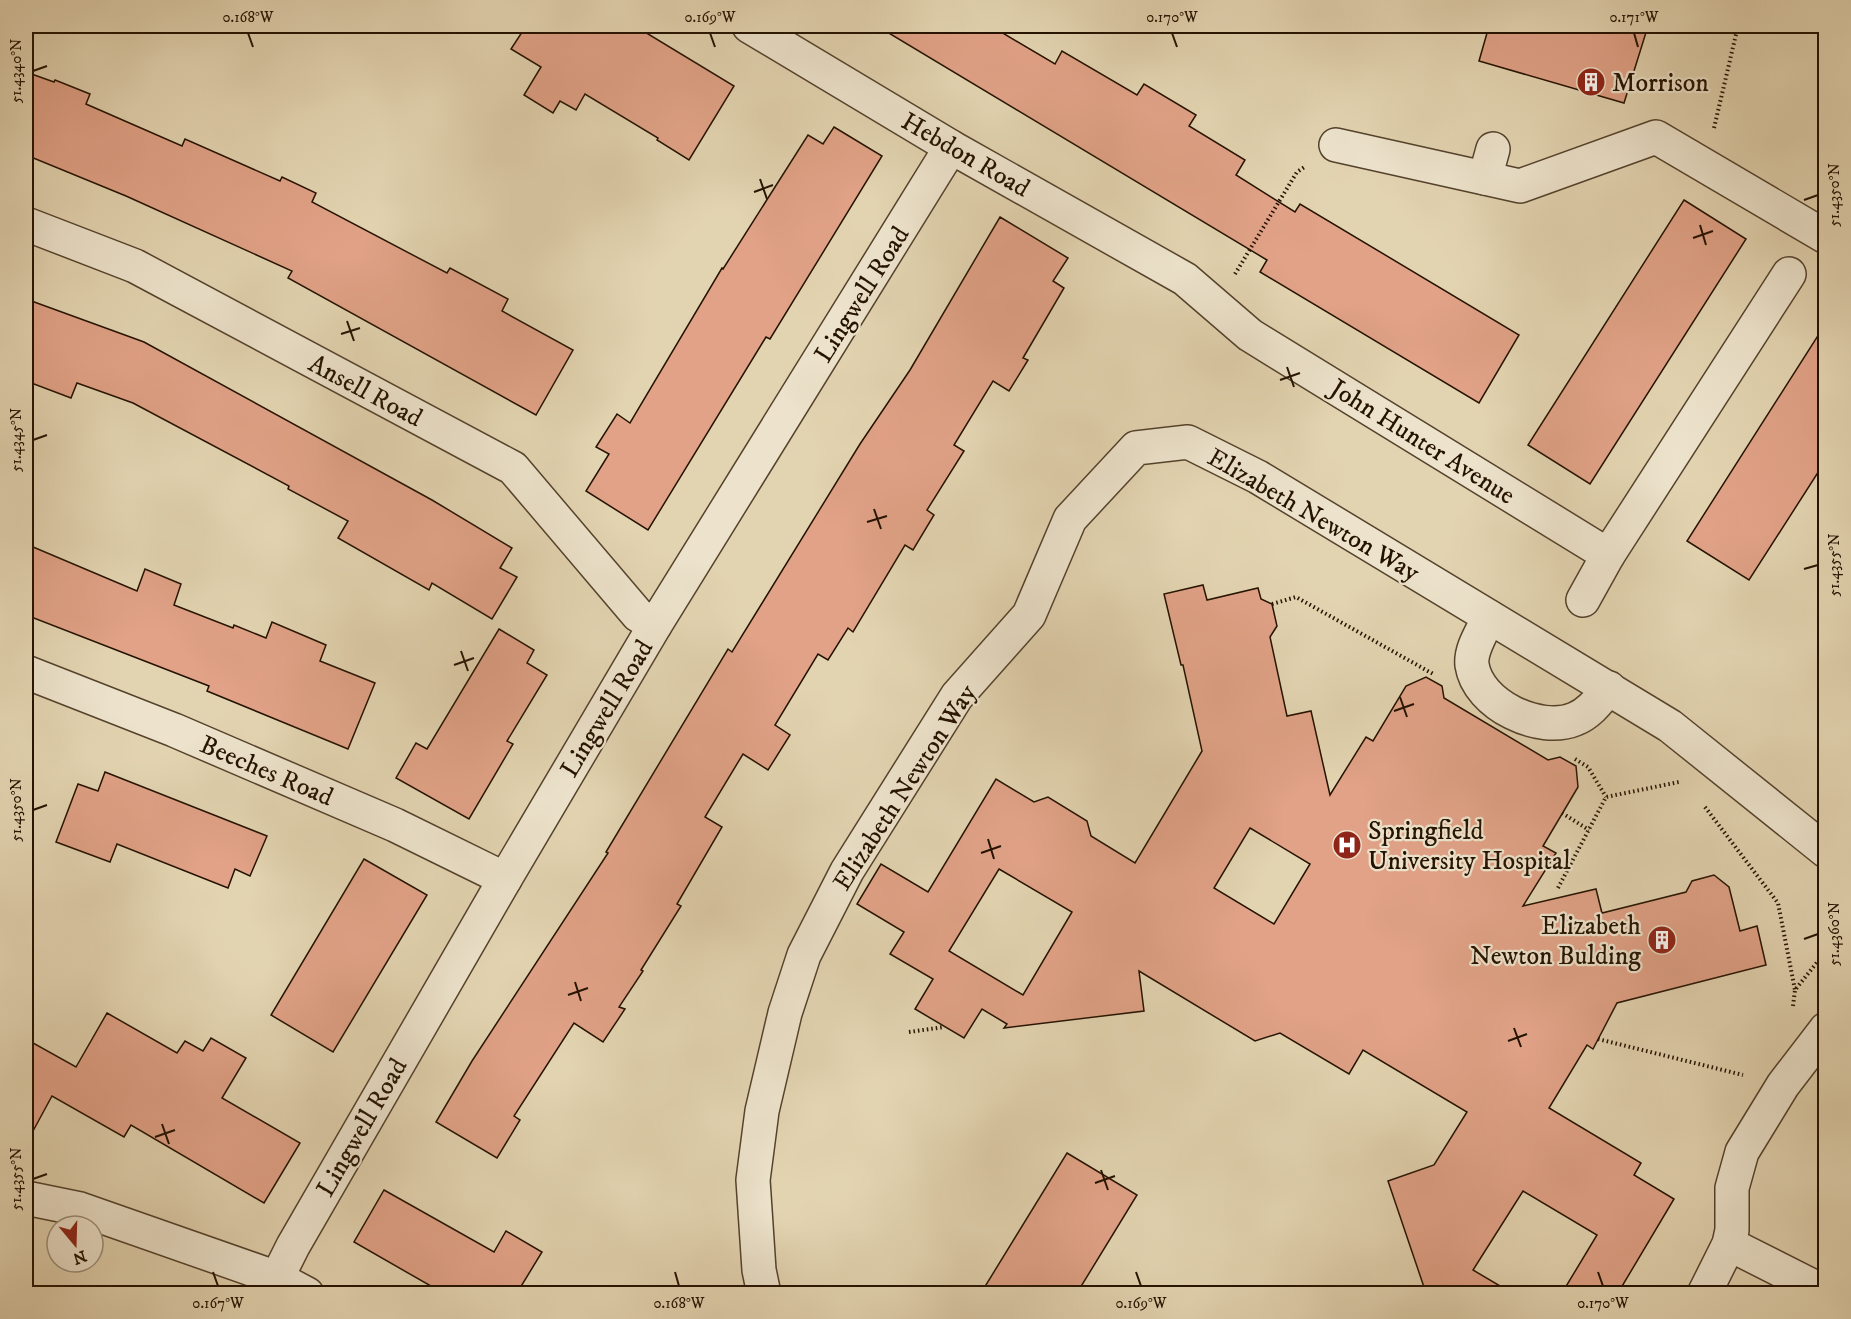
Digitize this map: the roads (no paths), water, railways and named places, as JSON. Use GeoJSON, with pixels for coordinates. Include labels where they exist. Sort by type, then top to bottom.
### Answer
{"type":"FeatureCollection","features":[{"type":"Feature","properties":{"kind":"street","name":"Hebdon Road"},"geometry":{"type":"LineString","coordinates":[[749,26],[951,147],[1185,279]]}},
{"type":"Feature","properties":{"kind":"street"},"geometry":{"type":"LineString","coordinates":[[1336,145],[1489,164],[1520,186],[1656,137],[1826,237]]}},
{"type":"Feature","properties":{"kind":"street","name":"Lingwell Road"},"geometry":{"type":"LineString","coordinates":[[277,1278],[293,1246],[505,879],[656,625],[951,147]]}},
{"type":"Feature","properties":{"kind":"street","name":"Ansell Road"},"geometry":{"type":"LineString","coordinates":[[26,224],[135,266],[513,468],[638,615],[656,625]]}},
{"type":"Feature","properties":{"kind":"street"},"geometry":{"type":"LineString","coordinates":[[1582,600],[1608,555],[1789,274]]}},
{"type":"Feature","properties":{"kind":"street","name":"John Hunter Avenue"},"geometry":{"type":"LineString","coordinates":[[1185,279],[1250,334],[1608,555]]}},
{"type":"Feature","properties":{"kind":"street","name":"Elizabeth Newton Way"},"geometry":{"type":"LineString","coordinates":[[764,1293],[759,1270],[753,1180],[762,1112],[785,1012],[804,955],[847,871],[957,696],[1029,615],[1070,519],[1136,448],[1188,442],[1258,477],[1670,726],[1826,851]]}},
{"type":"Feature","properties":{"kind":"street"},"geometry":{"type":"LineString","coordinates":[[1489,617],[1475,647],[1471,663],[1477,679],[1487,693],[1507,710],[1530,720],[1554,723],[1574,720],[1589,711],[1609,688]]}},
{"type":"Feature","properties":{"kind":"street","name":"Beeches Road"},"geometry":{"type":"LineString","coordinates":[[26,672],[185,735],[395,825],[505,879]]}},
{"type":"Feature","properties":{"kind":"street"},"geometry":{"type":"LineString","coordinates":[[1704,1293],[1729,1244],[1732,1230],[1732,1188],[1742,1152],[1783,1085],[1826,1029]]}},
{"type":"Feature","properties":{"kind":"street"},"geometry":{"type":"LineString","coordinates":[[26,1198],[80,1209],[277,1278],[307,1293]]}},
{"type":"Feature","properties":{"kind":"street"},"geometry":{"type":"LineString","coordinates":[[1729,1244],[1826,1293]]}},
{"type":"Feature","properties":{"kind":"place","name":"Morrison"},"geometry":{"type":"Point","coordinates":[1591,82]}},
{"type":"Feature","properties":{"kind":"place","name":"Springfield University Hospital"},"geometry":{"type":"Point","coordinates":[1347,845]}},
{"type":"Feature","properties":{"kind":"place","name":"Elizabeth Newton Bulding"},"geometry":{"type":"Point","coordinates":[1662,940]}}]}
